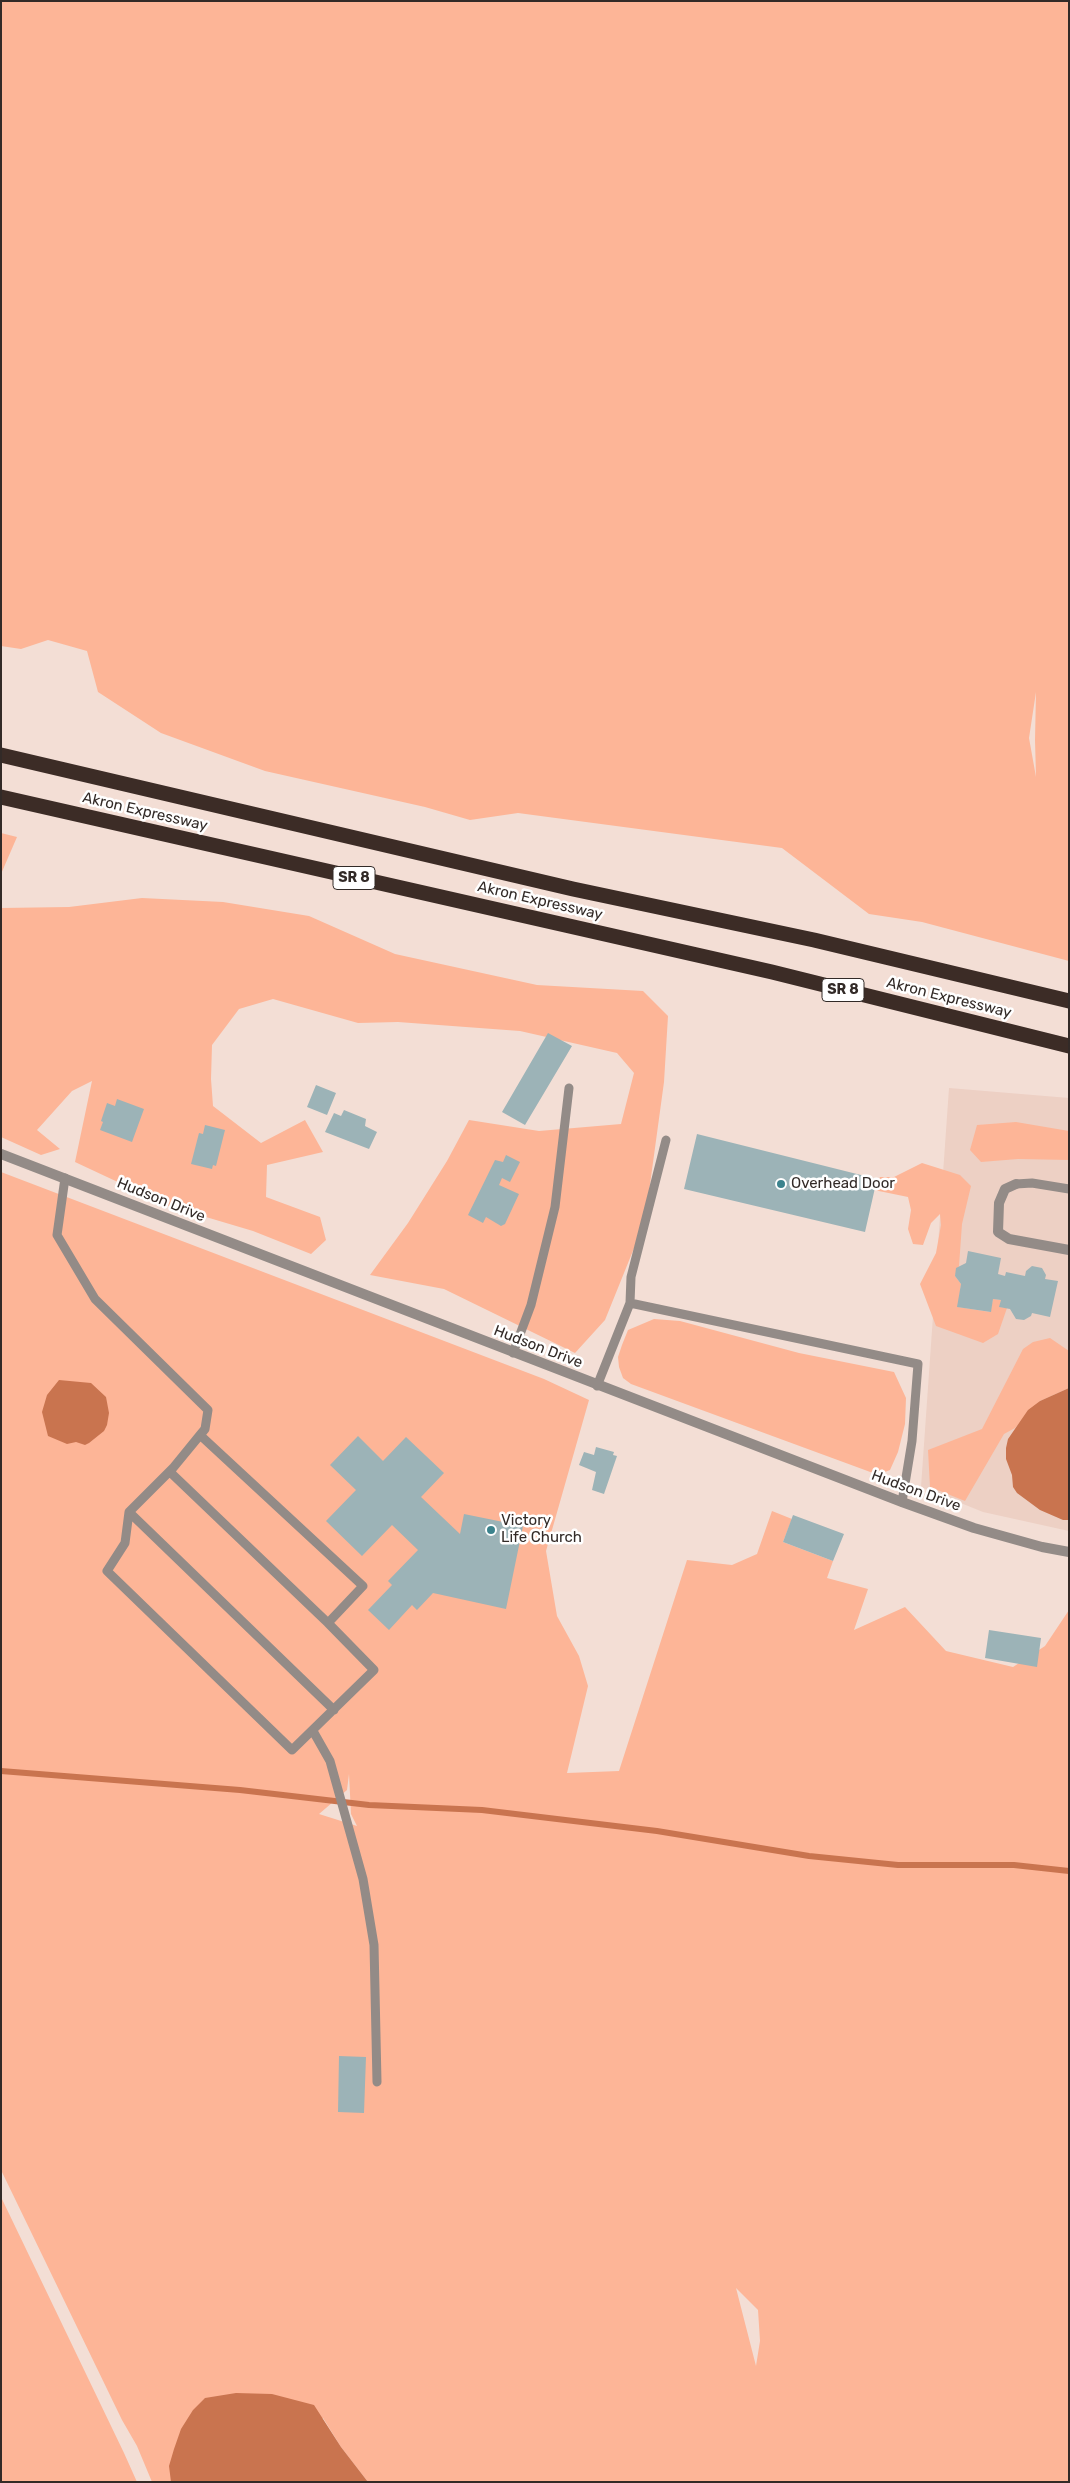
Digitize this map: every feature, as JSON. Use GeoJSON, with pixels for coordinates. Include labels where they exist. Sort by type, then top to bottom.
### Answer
{"type":"FeatureCollection","features":[{"type":"Feature","properties":{"kind":"highway","name":"Akron Expressway"},"geometry":{"type":"LineString","coordinates":[[1,755],[573,889],[814,940],[1069,1001]]}},
{"type":"Feature","properties":{"kind":"highway","name":"Akron Expressway"},"geometry":{"type":"LineString","coordinates":[[1,797],[772,972],[1069,1046]]}},
{"type":"Feature","properties":{"kind":"street","name":"Hudson Drive"},"geometry":{"type":"LineString","coordinates":[[1,1154],[597,1386],[902,1502],[974,1528],[1042,1547],[1069,1552]]}},
{"type":"Feature","properties":{"kind":"street"},"geometry":{"type":"LineString","coordinates":[[1016,1184],[1005,1189],[999,1202],[998,1232],[1009,1239],[1069,1250]]}},
{"type":"Feature","properties":{"kind":"lane"},"geometry":{"type":"LineString","coordinates":[[513,1353],[531,1305],[555,1207],[569,1088]]}},
{"type":"Feature","properties":{"kind":"lane"},"geometry":{"type":"LineString","coordinates":[[597,1386],[630,1303],[631,1277],[666,1140]]}},
{"type":"Feature","properties":{"kind":"lane"},"geometry":{"type":"LineString","coordinates":[[65,1178],[58,1235],[95,1299],[208,1410],[205,1428],[200,1435],[170,1472],[130,1512],[125,1543],[107,1571],[292,1750],[374,1670],[328,1623],[170,1472]]}},
{"type":"Feature","properties":{"kind":"lane"},"geometry":{"type":"LineString","coordinates":[[1016,1184],[1032,1183],[1069,1190]]}},
{"type":"Feature","properties":{"kind":"lane"},"geometry":{"type":"LineString","coordinates":[[630,1303],[918,1364],[912,1441],[902,1502]]}},
{"type":"Feature","properties":{"kind":"lane"},"geometry":{"type":"LineString","coordinates":[[200,1435],[363,1586],[328,1623]]}},
{"type":"Feature","properties":{"kind":"lane"},"geometry":{"type":"LineString","coordinates":[[130,1512],[334,1710]]}},
{"type":"Feature","properties":{"kind":"lane"},"geometry":{"type":"LineString","coordinates":[[313,1731],[330,1761],[363,1879],[374,1945],[377,2082]]}},
{"type":"Feature","properties":{"kind":"shaded area"},"geometry":{"type":"Polygon","coordinates":[[[1,1],[1069,1],[1069,961],[922,922],[869,914],[782,848],[518,813],[470,820],[425,807],[265,771],[161,733],[98,692],[87,651],[48,640],[21,649],[1,646],[1,1]],[[1036,692],[1029,738],[1036,777],[1036,692]]]}},
{"type":"Feature","properties":{"kind":"shaded area"},"geometry":{"type":"Polygon","coordinates":[[[1,833],[17,837],[1,874],[1,833]]]}},
{"type":"Feature","properties":{"kind":"shaded area"},"geometry":{"type":"Polygon","coordinates":[[[142,898],[223,902],[309,916],[395,954],[537,985],[643,991],[668,1016],[664,1082],[645,1221],[605,1320],[575,1353],[444,1289],[370,1275],[408,1223],[447,1161],[469,1120],[539,1131],[621,1124],[634,1073],[617,1053],[520,1031],[398,1022],[358,1023],[273,999],[239,1009],[212,1045],[211,1079],[213,1106],[261,1143],[305,1120],[323,1152],[267,1165],[266,1197],[320,1217],[326,1240],[311,1254],[253,1231],[169,1206],[75,1162],[92,1081],[72,1091],[37,1130],[60,1149],[41,1155],[1,1137],[1,908],[69,907],[142,898]]]}},
{"type":"Feature","properties":{"kind":"shaded area"},"geometry":{"type":"Polygon","coordinates":[[[949,1088],[1069,1098],[1069,1531],[983,1512],[921,1487],[949,1088]]]}},
{"type":"Feature","properties":{"kind":"shaded area"},"geometry":{"type":"Polygon","coordinates":[[[1016,1122],[1069,1131],[1069,1160],[1018,1159],[981,1162],[970,1150],[977,1125],[1016,1122]]]}},
{"type":"Feature","properties":{"kind":"shaded area"},"geometry":{"type":"Polygon","coordinates":[[[922,1163],[960,1175],[971,1186],[962,1224],[959,1266],[955,1276],[961,1284],[958,1307],[990,1312],[993,1299],[1001,1300],[1000,1307],[1007,1308],[998,1334],[983,1343],[936,1326],[920,1284],[936,1253],[941,1225],[940,1214],[931,1223],[923,1245],[913,1244],[908,1229],[911,1210],[908,1197],[874,1190],[880,1177],[894,1177],[922,1163]]]}},
{"type":"Feature","properties":{"kind":"shaded area"},"geometry":{"type":"Polygon","coordinates":[[[1,1172],[544,1379],[589,1400],[546,1551],[557,1616],[579,1656],[588,1686],[567,1773],[619,1771],[687,1560],[732,1565],[757,1554],[772,1511],[792,1519],[783,1542],[833,1561],[827,1578],[868,1589],[854,1630],[905,1607],[946,1651],[1013,1667],[1045,1646],[1069,1610],[1069,2482],[368,2482],[341,2447],[323,2418],[171,2482],[152,2482],[137,2446],[122,2420],[1,2170],[1,1172]],[[349,1774],[347,1790],[319,1814],[357,1826],[351,1814],[349,1774]],[[736,2288],[756,2366],[760,2341],[758,2310],[736,2288]]]}},
{"type":"Feature","properties":{"kind":"shaded area"},"geometry":{"type":"Polygon","coordinates":[[[654,1319],[680,1321],[799,1353],[894,1372],[906,1398],[905,1424],[898,1452],[890,1470],[880,1474],[873,1473],[631,1384],[623,1378],[619,1367],[618,1357],[622,1345],[628,1330],[654,1319]]]}},
{"type":"Feature","properties":{"kind":"shaded area"},"geometry":{"type":"Polygon","coordinates":[[[1050,1338],[1069,1351],[1069,1388],[1040,1401],[1015,1428],[1004,1434],[965,1501],[930,1487],[928,1450],[982,1429],[1023,1349],[1033,1342],[1050,1338]]]}},
{"type":"Feature","properties":{"kind":"shaded area"},"geometry":{"type":"Polygon","coordinates":[[[59,1380],[91,1383],[106,1397],[109,1413],[107,1425],[104,1431],[85,1445],[76,1442],[67,1444],[48,1436],[42,1412],[47,1395],[59,1380]]]}},
{"type":"Feature","properties":{"kind":"shaded area"},"geometry":{"type":"Polygon","coordinates":[[[1069,1388],[1069,1520],[1063,1520],[1040,1510],[1017,1493],[1013,1487],[1012,1475],[1006,1459],[1006,1448],[1008,1439],[1028,1410],[1040,1401],[1069,1388]]]}},
{"type":"Feature","properties":{"kind":"shaded area"},"geometry":{"type":"Polygon","coordinates":[[[1,2197],[124,2453],[137,2482],[1,2482],[1,2197]]]}},
{"type":"Feature","properties":{"kind":"shaded area"},"geometry":{"type":"Polygon","coordinates":[[[236,2393],[272,2394],[314,2405],[341,2447],[368,2482],[171,2482],[169,2466],[174,2449],[181,2429],[193,2410],[205,2398],[236,2393]]]}},
{"type":"Feature","properties":{"kind":"building"},"geometry":{"type":"Polygon","coordinates":[[[548,1033],[572,1046],[525,1125],[502,1112],[548,1033]]]}},
{"type":"Feature","properties":{"kind":"building"},"geometry":{"type":"Polygon","coordinates":[[[316,1085],[336,1093],[327,1115],[307,1107],[316,1085]]]}},
{"type":"Feature","properties":{"kind":"building"},"geometry":{"type":"Polygon","coordinates":[[[117,1099],[144,1109],[132,1142],[100,1130],[107,1103],[115,1106],[117,1099]]]}},
{"type":"Feature","properties":{"kind":"building"},"geometry":{"type":"Polygon","coordinates":[[[344,1110],[366,1119],[365,1126],[377,1132],[369,1149],[325,1132],[334,1113],[341,1116],[344,1110]]]}},
{"type":"Feature","properties":{"kind":"building"},"geometry":{"type":"Polygon","coordinates":[[[205,1125],[225,1130],[216,1166],[213,1165],[212,1169],[191,1164],[199,1133],[203,1134],[205,1125]]]}},
{"type":"Feature","properties":{"kind":"building","name":"Overhead Door"},"geometry":{"type":"Polygon","coordinates":[[[697,1134],[877,1179],[865,1232],[684,1189],[697,1134]]]}},
{"type":"Feature","properties":{"kind":"building"},"geometry":{"type":"Polygon","coordinates":[[[506,1155],[520,1162],[510,1182],[502,1178],[499,1185],[519,1194],[505,1224],[501,1226],[486,1217],[483,1223],[468,1215],[495,1160],[503,1162],[506,1155]]]}},
{"type":"Feature","properties":{"kind":"building"},"geometry":{"type":"Polygon","coordinates":[[[968,1251],[1001,1258],[998,1274],[1005,1276],[1006,1272],[1025,1276],[1026,1271],[1032,1266],[1042,1268],[1046,1275],[1045,1279],[1058,1281],[1050,1317],[1032,1313],[1031,1316],[1024,1320],[1016,1319],[1010,1309],[999,1307],[1001,1300],[993,1299],[991,1312],[957,1307],[961,1284],[955,1276],[956,1268],[966,1263],[968,1251]]]}},
{"type":"Feature","properties":{"kind":"building","name":"Victory Life Church"},"geometry":{"type":"Polygon","coordinates":[[[358,1436],[383,1461],[406,1437],[444,1473],[421,1497],[460,1534],[464,1514],[523,1526],[506,1609],[433,1593],[417,1610],[412,1605],[389,1630],[368,1610],[392,1585],[388,1581],[418,1550],[392,1525],[362,1556],[326,1521],[356,1490],[330,1465],[358,1436]]]}},
{"type":"Feature","properties":{"kind":"building"},"geometry":{"type":"Polygon","coordinates":[[[596,1447],[614,1452],[613,1455],[617,1456],[604,1494],[592,1490],[596,1472],[579,1465],[584,1452],[594,1455],[596,1447]]]}},
{"type":"Feature","properties":{"kind":"building"},"geometry":{"type":"Polygon","coordinates":[[[793,1515],[844,1534],[833,1561],[783,1542],[793,1515]]]}},
{"type":"Feature","properties":{"kind":"building"},"geometry":{"type":"Polygon","coordinates":[[[989,1630],[1041,1638],[1037,1667],[985,1658],[989,1630]]]}},
{"type":"Feature","properties":{"kind":"building"},"geometry":{"type":"Polygon","coordinates":[[[339,2056],[366,2057],[364,2113],[338,2112],[339,2056]]]}},
{"type":"Feature","properties":{"kind":"waterway"},"geometry":{"type":"LineString","coordinates":[[1,1771],[240,1790],[369,1805],[482,1810],[657,1831],[809,1856],[898,1865],[1014,1865],[1069,1871]]}},
{"type":"Feature","properties":{"kind":"place","name":"Overhead Door"},"geometry":{"type":"Point","coordinates":[781,1184]}},
{"type":"Feature","properties":{"kind":"place","name":"Victory Life Church"},"geometry":{"type":"Point","coordinates":[491,1530]}}]}
